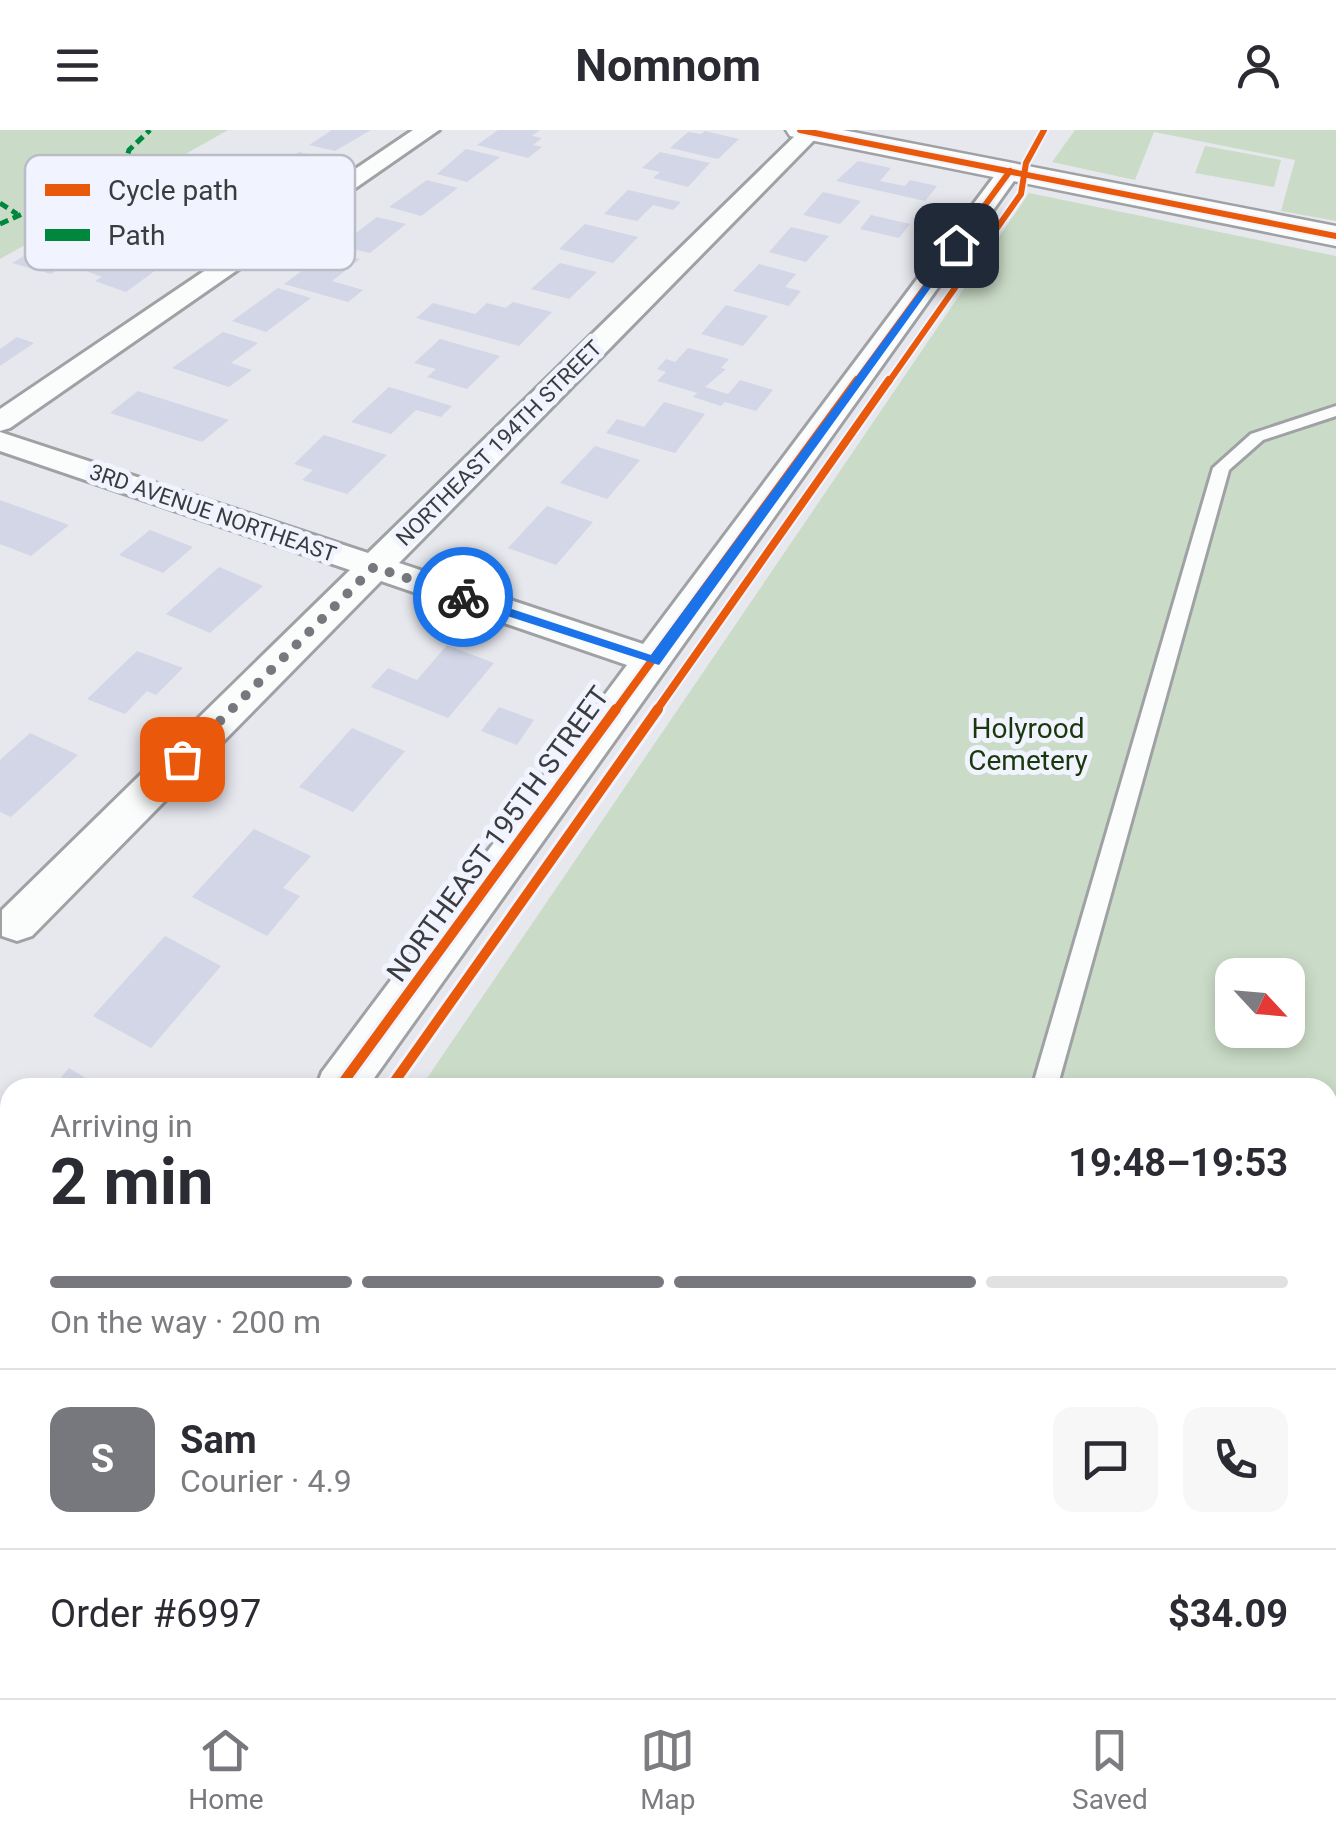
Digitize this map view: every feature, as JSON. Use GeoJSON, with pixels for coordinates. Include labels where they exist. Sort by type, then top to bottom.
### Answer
{"type":"FeatureCollection","features":[{"type":"Feature","properties":{"kind":"street"},"geometry":{"type":"LineString","coordinates":[[355,180],[428,130]]}},
{"type":"Feature","properties":{"kind":"street"},"geometry":{"type":"LineString","coordinates":[[808,131],[1336,236]]}},
{"type":"Feature","properties":{"kind":"street","name":"NORTHEAST 194TH STREET"},"geometry":{"type":"LineString","coordinates":[[17,923],[808,131]]}},
{"type":"Feature","properties":{"kind":"street","name":"NORTHEAST 195TH STREET"},"geometry":{"type":"LineString","coordinates":[[345,1078],[1010,171]]}},
{"type":"Feature","properties":{"kind":"street"},"geometry":{"type":"LineString","coordinates":[[0,422],[223,270]]}},
{"type":"Feature","properties":{"kind":"street","name":"3RD AVENUE NORTHEAST"},"geometry":{"type":"LineString","coordinates":[[0,441],[654,661]]}},
{"type":"Feature","properties":{"kind":"lane"},"geometry":{"type":"LineString","coordinates":[[1047,1078],[1221,468],[1257,437],[1336,411]]}},
{"type":"Feature","properties":{"kind":"green space"},"geometry":{"type":"Polygon","coordinates":[[[0,130],[228,130],[184,155],[25,155],[25,245],[0,259],[0,130]]]}},
{"type":"Feature","properties":{"kind":"green space"},"geometry":{"type":"Polygon","coordinates":[[[1075,130],[1336,130],[1336,221],[1281,211],[1295,160],[1154,132],[1135,180],[1052,162],[1075,130]]]}},
{"type":"Feature","properties":{"kind":"green space"},"geometry":{"type":"Polygon","coordinates":[[[1205,146],[1281,160],[1274,187],[1195,173],[1205,146]]]}},
{"type":"Feature","properties":{"kind":"green space","name":"Holyrood Cemetery"},"geometry":{"type":"Polygon","coordinates":[[[1029,193],[1336,256],[1336,1078],[427,1078],[1029,193]]]}},
{"type":"Feature","properties":{"kind":"building"},"geometry":{"type":"Polygon","coordinates":[[[332,130],[371,130],[335,151],[309,145],[332,130]]]}},
{"type":"Feature","properties":{"kind":"building"},"geometry":{"type":"Polygon","coordinates":[[[498,130],[540,130],[532,136],[542,138],[533,145],[542,147],[528,158],[477,145],[498,130]]]}},
{"type":"Feature","properties":{"kind":"building"},"geometry":{"type":"Polygon","coordinates":[[[705,131],[739,139],[718,159],[670,148],[688,132],[705,131]]]}},
{"type":"Feature","properties":{"kind":"building"},"geometry":{"type":"Polygon","coordinates":[[[466,149],[500,157],[467,182],[437,174],[466,149]]]}},
{"type":"Feature","properties":{"kind":"building"},"geometry":{"type":"Polygon","coordinates":[[[660,152],[710,163],[688,187],[653,178],[660,172],[642,168],[660,152]]]}},
{"type":"Feature","properties":{"kind":"building"},"geometry":{"type":"Polygon","coordinates":[[[858,161],[891,168],[880,181],[905,186],[910,180],[937,186],[925,201],[836,181],[858,161]]]}},
{"type":"Feature","properties":{"kind":"building"},"geometry":{"type":"Polygon","coordinates":[[[427,180],[458,188],[421,216],[389,207],[427,180]]]}},
{"type":"Feature","properties":{"kind":"building"},"geometry":{"type":"Polygon","coordinates":[[[628,190],[681,202],[673,210],[653,205],[637,221],[604,214],[628,190]]]}},
{"type":"Feature","properties":{"kind":"building"},"geometry":{"type":"Polygon","coordinates":[[[823,192],[861,201],[840,224],[803,215],[823,192]]]}},
{"type":"Feature","properties":{"kind":"building"},"geometry":{"type":"Polygon","coordinates":[[[871,215],[910,224],[899,238],[860,229],[871,215]]]}},
{"type":"Feature","properties":{"kind":"building"},"geometry":{"type":"Polygon","coordinates":[[[377,217],[406,224],[370,253],[355,250],[355,234],[377,217]]]}},
{"type":"Feature","properties":{"kind":"building"},"geometry":{"type":"Polygon","coordinates":[[[585,224],[638,237],[613,263],[559,249],[585,224]]]}},
{"type":"Feature","properties":{"kind":"building"},"geometry":{"type":"Polygon","coordinates":[[[791,227],[829,236],[806,262],[769,252],[791,227]]]}},
{"type":"Feature","properties":{"kind":"building"},"geometry":{"type":"Polygon","coordinates":[[[25,255],[25,267],[12,263],[25,255]]]}},
{"type":"Feature","properties":{"kind":"building"},"geometry":{"type":"Polygon","coordinates":[[[560,263],[597,272],[569,299],[531,289],[560,263]]]}},
{"type":"Feature","properties":{"kind":"building"},"geometry":{"type":"Polygon","coordinates":[[[759,264],[796,274],[785,287],[801,291],[789,306],[733,291],[759,264]]]}},
{"type":"Feature","properties":{"kind":"building"},"geometry":{"type":"Polygon","coordinates":[[[156,270],[126,292],[95,281],[102,277],[86,271],[156,270]]]}},
{"type":"Feature","properties":{"kind":"building"},"geometry":{"type":"Polygon","coordinates":[[[303,270],[346,270],[332,281],[363,290],[348,302],[284,284],[303,270]]]}},
{"type":"Feature","properties":{"kind":"building"},"geometry":{"type":"Polygon","coordinates":[[[278,288],[311,298],[266,332],[232,321],[278,288]]]}},
{"type":"Feature","properties":{"kind":"building"},"geometry":{"type":"Polygon","coordinates":[[[513,302],[552,312],[519,346],[416,318],[433,303],[475,314],[487,303],[506,308],[513,302]]]}},
{"type":"Feature","properties":{"kind":"building"},"geometry":{"type":"Polygon","coordinates":[[[726,305],[768,316],[743,346],[701,334],[726,305]]]}},
{"type":"Feature","properties":{"kind":"building"},"geometry":{"type":"Polygon","coordinates":[[[223,332],[258,343],[231,363],[252,370],[229,387],[172,368],[223,332]]]}},
{"type":"Feature","properties":{"kind":"building"},"geometry":{"type":"Polygon","coordinates":[[[17,337],[34,343],[0,366],[0,349],[17,337]]]}},
{"type":"Feature","properties":{"kind":"building"},"geometry":{"type":"Polygon","coordinates":[[[440,339],[500,356],[467,389],[427,377],[436,369],[414,363],[440,339]]]}},
{"type":"Feature","properties":{"kind":"building"},"geometry":{"type":"Polygon","coordinates":[[[688,348],[729,359],[721,368],[726,369],[705,387],[728,394],[740,380],[773,390],[756,411],[725,402],[721,406],[693,397],[697,393],[657,381],[666,372],[657,369],[666,359],[675,362],[688,348]]]}},
{"type":"Feature","properties":{"kind":"building"},"geometry":{"type":"Polygon","coordinates":[[[389,387],[452,406],[441,417],[416,410],[391,434],[351,422],[389,387]]]}},
{"type":"Feature","properties":{"kind":"building"},"geometry":{"type":"Polygon","coordinates":[[[138,391],[229,420],[202,442],[110,413],[138,391]]]}},
{"type":"Feature","properties":{"kind":"building"},"geometry":{"type":"Polygon","coordinates":[[[664,402],[705,414],[675,453],[606,433],[617,419],[644,427],[664,402]]]}},
{"type":"Feature","properties":{"kind":"building"},"geometry":{"type":"Polygon","coordinates":[[[324,435],[387,455],[347,494],[302,480],[313,470],[294,464],[324,435]]]}},
{"type":"Feature","properties":{"kind":"building"},"geometry":{"type":"Polygon","coordinates":[[[595,446],[640,460],[607,499],[560,483],[595,446]]]}},
{"type":"Feature","properties":{"kind":"building"},"geometry":{"type":"Polygon","coordinates":[[[0,500],[69,525],[31,556],[0,544],[0,500]]]}},
{"type":"Feature","properties":{"kind":"building"},"geometry":{"type":"Polygon","coordinates":[[[547,506],[593,522],[556,565],[508,548],[547,506]]]}},
{"type":"Feature","properties":{"kind":"building"},"geometry":{"type":"Polygon","coordinates":[[[150,530],[193,547],[163,573],[119,555],[150,530]]]}},
{"type":"Feature","properties":{"kind":"building"},"geometry":{"type":"Polygon","coordinates":[[[219,567],[263,586],[210,633],[166,614],[219,567]]]}},
{"type":"Feature","properties":{"kind":"building"},"geometry":{"type":"Polygon","coordinates":[[[447,645],[494,663],[448,718],[371,687],[388,668],[417,680],[447,645]]]}},
{"type":"Feature","properties":{"kind":"building"},"geometry":{"type":"Polygon","coordinates":[[[137,651],[183,668],[156,695],[147,691],[125,714],[87,699],[137,651]]]}},
{"type":"Feature","properties":{"kind":"building"},"geometry":{"type":"Polygon","coordinates":[[[499,707],[534,720],[517,745],[481,731],[499,707]]]}},
{"type":"Feature","properties":{"kind":"building"},"geometry":{"type":"Polygon","coordinates":[[[352,728],[405,751],[353,812],[299,787],[352,728]]]}},
{"type":"Feature","properties":{"kind":"building"},"geometry":{"type":"Polygon","coordinates":[[[30,733],[78,755],[11,817],[0,812],[0,760],[30,733]]]}},
{"type":"Feature","properties":{"kind":"building"},"geometry":{"type":"Polygon","coordinates":[[[254,829],[311,856],[283,888],[300,896],[267,936],[192,897],[254,829]]]}},
{"type":"Feature","properties":{"kind":"building"},"geometry":{"type":"Polygon","coordinates":[[[165,936],[221,966],[151,1048],[93,1016],[165,936]]]}},
{"type":"Feature","properties":{"kind":"building"},"geometry":{"type":"Polygon","coordinates":[[[69,1068],[86,1078],[60,1078],[69,1068]]]}},
{"type":"Feature","properties":{"kind":"marked path"},"geometry":{"type":"LineString","coordinates":[[128,155],[150,130]]}},
{"type":"Feature","properties":{"kind":"marked path"},"geometry":{"type":"LineString","coordinates":[[0,203],[17,214]]}},
{"type":"Feature","properties":{"kind":"marked path"},"geometry":{"type":"LineString","coordinates":[[0,224],[25,213]]}},
{"type":"Feature","properties":{"kind":"cycle path"},"geometry":{"type":"LineString","coordinates":[[800,130],[1336,236]]}},
{"type":"Feature","properties":{"kind":"cycle path"},"geometry":{"type":"LineString","coordinates":[[397,1078],[1021,194],[1026,163],[1044,130]]}},
{"type":"Feature","properties":{"kind":"cycle path"},"geometry":{"type":"LineString","coordinates":[[346,1078],[1010,171]]}},
{"type":"Feature","properties":{"kind":"way so far"},"geometry":{"type":"LineString","coordinates":[[182,759],[374,567],[463,597]]}},
{"type":"Feature","properties":{"kind":"route"},"geometry":{"type":"LineString","coordinates":[[463,597],[654,661],[956,245]]}}]}
